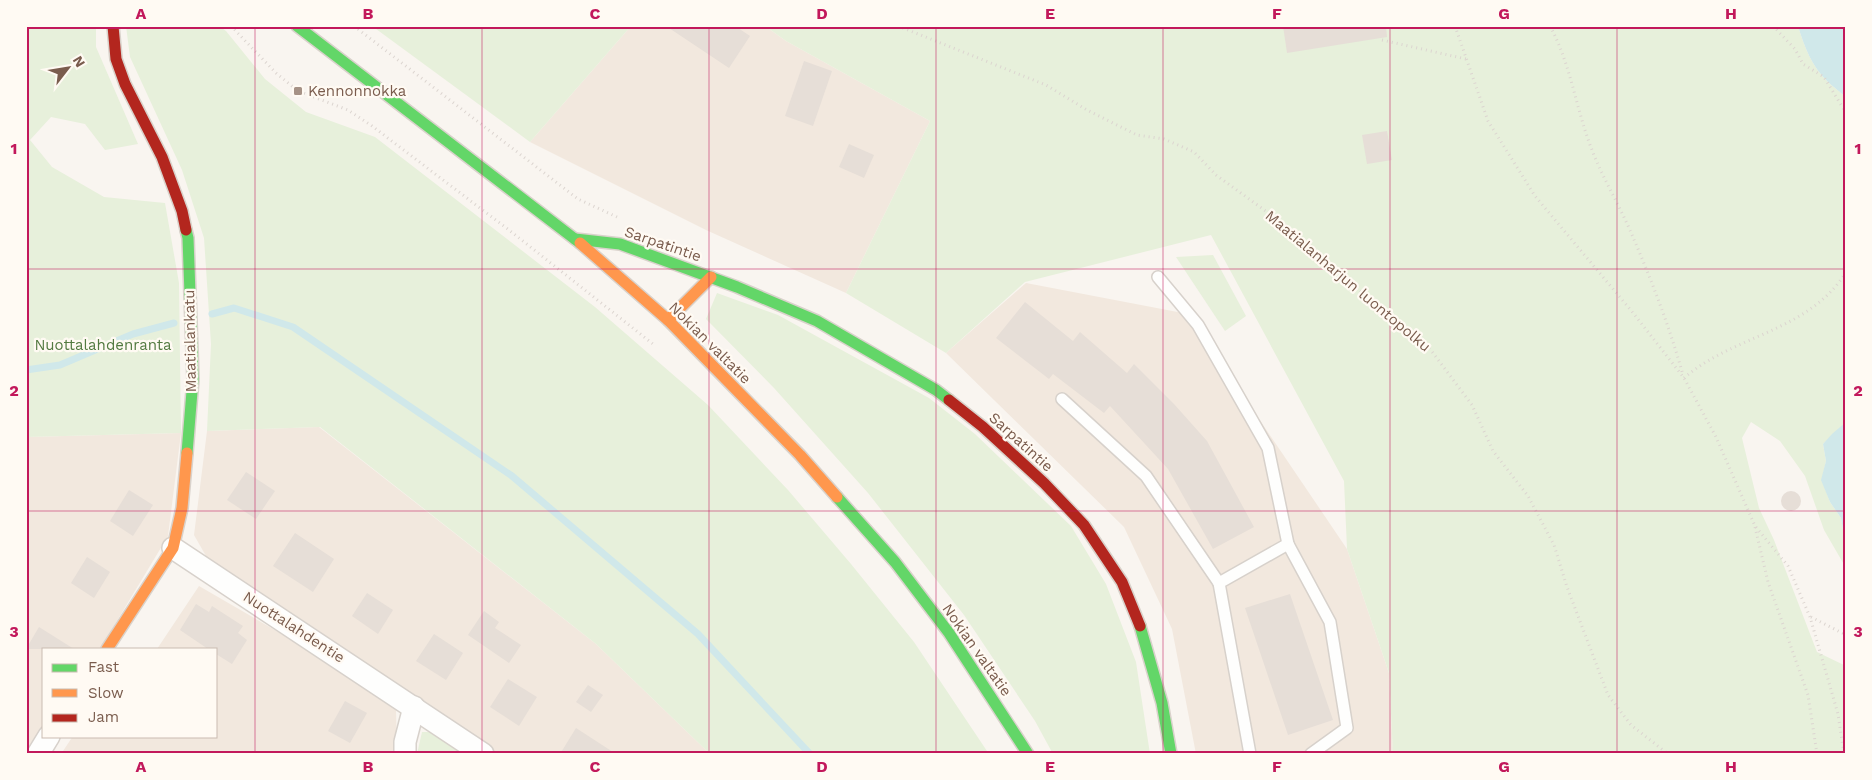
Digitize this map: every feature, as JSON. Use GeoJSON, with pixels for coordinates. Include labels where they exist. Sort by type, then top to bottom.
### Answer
{"type":"FeatureCollection","features":[{"type":"Feature","properties":{"kind":"main road","name":"Maatialankatu"},"geometry":{"type":"LineString","coordinates":[[108,648],[173,548],[182,508],[193,379],[188,238],[182,211],[172,182],[125,84],[116,58],[113,26]]}},
{"type":"Feature","properties":{"kind":"main road","name":"Nokian valtatie"},"geometry":{"type":"LineString","coordinates":[[297,26],[575,240],[668,320],[800,455],[895,562],[949,633],[1028,754]]}},
{"type":"Feature","properties":{"kind":"main road","name":"Sarpatintie"},"geometry":{"type":"LineString","coordinates":[[575,240],[620,244],[711,277],[817,321],[936,390],[984,427],[1044,482],[1084,524],[1122,582],[1144,634],[1162,703],[1171,754]]}},
{"type":"Feature","properties":{"kind":"main road","name":"Sarpatintie"},"geometry":{"type":"LineString","coordinates":[[668,320],[711,277]]}},
{"type":"Feature","properties":{"kind":"street","name":"Nuottalahdentie"},"geometry":{"type":"LineString","coordinates":[[173,548],[483,754]]}},
{"type":"Feature","properties":{"kind":"street"},"geometry":{"type":"LineString","coordinates":[[406,754],[405,742],[414,707]]}},
{"type":"Feature","properties":{"kind":"street"},"geometry":{"type":"LineString","coordinates":[[38,754],[48,738]]}},
{"type":"Feature","properties":{"kind":"lane"},"geometry":{"type":"LineString","coordinates":[[1158,277],[1198,325],[1268,448],[1288,544],[1330,622],[1347,728],[1311,754]]}},
{"type":"Feature","properties":{"kind":"lane"},"geometry":{"type":"LineString","coordinates":[[1062,399],[1146,476],[1219,583],[1250,754]]}},
{"type":"Feature","properties":{"kind":"lane"},"geometry":{"type":"LineString","coordinates":[[1219,583],[1288,544]]}},
{"type":"Feature","properties":{"kind":"path"},"geometry":{"type":"LineString","coordinates":[[231,26],[276,73],[298,91],[348,110],[372,126],[509,230],[660,350]]}},
{"type":"Feature","properties":{"kind":"path"},"geometry":{"type":"LineString","coordinates":[[354,26],[578,199]]}},
{"type":"Feature","properties":{"kind":"path","name":"Maatialanharjun luontopolku"},"geometry":{"type":"LineString","coordinates":[[898,26],[1046,85],[1087,110],[1137,135],[1164,139],[1194,152],[1216,175],[1289,228],[1349,282],[1427,345],[1472,405],[1493,450],[1528,496],[1554,545],[1567,588],[1608,695],[1631,725],[1668,754]]}},
{"type":"Feature","properties":{"kind":"path"},"geometry":{"type":"LineString","coordinates":[[1455,26],[1488,121],[1534,196],[1634,314],[1684,378],[1716,437],[1755,526],[1768,582],[1808,695],[1817,754]]}},
{"type":"Feature","properties":{"kind":"path"},"geometry":{"type":"LineString","coordinates":[[1550,26],[1558,41],[1574,86],[1589,142],[1647,271],[1673,340],[1684,378]]}},
{"type":"Feature","properties":{"kind":"path"},"geometry":{"type":"LineString","coordinates":[[1773,26],[1795,49],[1803,64],[1824,78],[1846,113]]}},
{"type":"Feature","properties":{"kind":"path"},"geometry":{"type":"LineString","coordinates":[[1382,40],[1467,59]]}},
{"type":"Feature","properties":{"kind":"path"},"geometry":{"type":"LineString","coordinates":[[1684,378],[1698,365],[1794,320],[1810,310],[1836,288],[1846,272]]}},
{"type":"Feature","properties":{"kind":"path"},"geometry":{"type":"LineString","coordinates":[[1755,526],[1788,566],[1810,616],[1838,714],[1844,754]]}},
{"type":"Feature","properties":{"kind":"path"},"geometry":{"type":"LineString","coordinates":[[1810,616],[1846,634]]}},
{"type":"Feature","properties":{"kind":"shaded area"},"geometry":{"type":"Polygon","coordinates":[[[631,26],[765,26],[786,41],[930,121],[846,293],[706,230],[530,142],[631,26]]]}},
{"type":"Feature","properties":{"kind":"shaded area"},"geometry":{"type":"Polygon","coordinates":[[[1026,283],[1188,314],[1347,549],[1389,673],[1393,754],[1196,754],[1172,629],[1124,527],[946,353],[1026,283]]]}},
{"type":"Feature","properties":{"kind":"shaded area"},"geometry":{"type":"Polygon","coordinates":[[[319,427],[596,644],[710,754],[499,754],[210,563],[194,535],[207,431],[319,427]]]}},
{"type":"Feature","properties":{"kind":"shaded area"},"geometry":{"type":"Polygon","coordinates":[[[181,433],[168,536],[101,648],[42,648],[42,737],[30,754],[26,754],[26,437],[181,433]]]}},
{"type":"Feature","properties":{"kind":"shaded area"},"geometry":{"type":"Polygon","coordinates":[[[199,586],[304,647],[396,709],[397,754],[61,754],[72,738],[218,738],[218,648],[158,648],[199,586]]]}},
{"type":"Feature","properties":{"kind":"green space","name":"Nuottalahdenranta"},"geometry":{"type":"Polygon","coordinates":[[[26,26],[96,26],[96,47],[138,144],[105,150],[85,124],[51,117],[30,140],[52,167],[104,197],[165,203],[179,283],[181,433],[26,437],[26,26]]]}},
{"type":"Feature","properties":{"kind":"green space"},"geometry":{"type":"Polygon","coordinates":[[[126,26],[219,26],[226,31],[265,79],[306,112],[375,137],[595,307],[708,405],[788,490],[914,642],[989,754],[710,754],[596,644],[320,427],[207,431],[211,344],[204,238],[182,170],[130,57],[126,26]]]}},
{"type":"Feature","properties":{"kind":"green space"},"geometry":{"type":"Polygon","coordinates":[[[372,26],[631,26],[530,142],[372,26]]]}},
{"type":"Feature","properties":{"kind":"green space"},"geometry":{"type":"Polygon","coordinates":[[[765,26],[1798,26],[1806,49],[1817,70],[1846,98],[1846,422],[1823,444],[1826,461],[1822,480],[1830,502],[1841,518],[1846,547],[1846,568],[1824,530],[1805,476],[1780,441],[1751,422],[1742,438],[1759,508],[1774,540],[1817,652],[1846,666],[1846,754],[1393,754],[1389,673],[1347,549],[1344,481],[1211,235],[1025,282],[946,353],[846,293],[930,121],[786,41],[765,26]]]}},
{"type":"Feature","properties":{"kind":"green space"},"geometry":{"type":"Polygon","coordinates":[[[1213,255],[1246,316],[1225,331],[1176,257],[1213,255]]]}},
{"type":"Feature","properties":{"kind":"green space"},"geometry":{"type":"Polygon","coordinates":[[[717,293],[778,315],[929,398],[975,434],[1071,526],[1106,584],[1136,662],[1150,754],[1053,754],[1035,721],[964,615],[868,493],[774,388],[706,319],[717,293]]]}},
{"type":"Feature","properties":{"kind":"green space"},"geometry":{"type":"Polygon","coordinates":[[[422,732],[432,732],[463,754],[417,754],[422,732]]]}},
{"type":"Feature","properties":{"kind":"water"},"geometry":{"type":"Polygon","coordinates":[[[1798,26],[1846,26],[1846,98],[1817,70],[1806,49],[1798,26]]]}},
{"type":"Feature","properties":{"kind":"water"},"geometry":{"type":"Polygon","coordinates":[[[1846,422],[1846,547],[1841,518],[1830,502],[1821,480],[1826,461],[1823,444],[1846,422]]]}},
{"type":"Feature","properties":{"kind":"building"},"geometry":{"type":"Polygon","coordinates":[[[666,26],[735,26],[750,36],[729,68],[666,26]]]}},
{"type":"Feature","properties":{"kind":"building"},"geometry":{"type":"Polygon","coordinates":[[[1283,26],[1386,26],[1387,37],[1287,53],[1283,26]]]}},
{"type":"Feature","properties":{"kind":"building"},"geometry":{"type":"Polygon","coordinates":[[[804,61],[832,71],[813,126],[785,116],[804,61]]]}},
{"type":"Feature","properties":{"kind":"building"},"geometry":{"type":"Polygon","coordinates":[[[1387,131],[1392,160],[1367,164],[1362,135],[1387,131]]]}},
{"type":"Feature","properties":{"kind":"building"},"geometry":{"type":"Polygon","coordinates":[[[849,144],[874,155],[864,178],[839,167],[849,144]]]}},
{"type":"Feature","properties":{"kind":"building"},"geometry":{"type":"Polygon","coordinates":[[[1025,302],[1073,341],[1080,332],[1127,373],[1134,364],[1174,404],[1207,441],[1254,527],[1213,549],[1168,469],[1110,406],[1104,413],[1053,374],[1049,379],[996,338],[1025,302]]]}},
{"type":"Feature","properties":{"kind":"building"},"geometry":{"type":"Polygon","coordinates":[[[246,472],[275,491],[256,519],[227,500],[246,472]]]}},
{"type":"Feature","properties":{"kind":"building"},"geometry":{"type":"Polygon","coordinates":[[[129,490],[153,505],[133,536],[110,521],[129,490]]]}},
{"type":"Feature","properties":{"kind":"building"},"geometry":{"type":"Polygon","coordinates":[[[1787,491],[1795,491],[1801,497],[1801,505],[1795,511],[1787,511],[1781,505],[1781,497],[1787,491]]]}},
{"type":"Feature","properties":{"kind":"building"},"geometry":{"type":"Polygon","coordinates":[[[295,533],[334,559],[313,592],[273,566],[295,533]]]}},
{"type":"Feature","properties":{"kind":"building"},"geometry":{"type":"Polygon","coordinates":[[[87,557],[110,572],[94,598],[71,583],[87,557]]]}},
{"type":"Feature","properties":{"kind":"building"},"geometry":{"type":"Polygon","coordinates":[[[367,593],[393,610],[378,634],[352,616],[367,593]]]}},
{"type":"Feature","properties":{"kind":"building"},"geometry":{"type":"Polygon","coordinates":[[[1290,594],[1333,720],[1288,735],[1245,608],[1290,594]]]}},
{"type":"Feature","properties":{"kind":"building"},"geometry":{"type":"Polygon","coordinates":[[[196,604],[209,612],[212,606],[243,626],[238,633],[247,640],[232,664],[218,655],[218,648],[207,648],[180,630],[196,604]]]}},
{"type":"Feature","properties":{"kind":"building"},"geometry":{"type":"Polygon","coordinates":[[[484,611],[499,622],[495,628],[521,645],[509,663],[468,635],[484,611]]]}},
{"type":"Feature","properties":{"kind":"building"},"geometry":{"type":"Polygon","coordinates":[[[39,627],[72,648],[42,648],[26,649],[39,627]]]}},
{"type":"Feature","properties":{"kind":"building"},"geometry":{"type":"Polygon","coordinates":[[[434,634],[463,653],[446,680],[416,661],[434,634]]]}},
{"type":"Feature","properties":{"kind":"building"},"geometry":{"type":"Polygon","coordinates":[[[508,679],[537,697],[519,726],[490,707],[508,679]]]}},
{"type":"Feature","properties":{"kind":"building"},"geometry":{"type":"Polygon","coordinates":[[[588,685],[603,695],[591,712],[576,702],[588,685]]]}},
{"type":"Feature","properties":{"kind":"building"},"geometry":{"type":"Polygon","coordinates":[[[345,701],[367,713],[350,743],[328,731],[345,701]]]}},
{"type":"Feature","properties":{"kind":"building"},"geometry":{"type":"Polygon","coordinates":[[[576,728],[616,754],[560,754],[576,728]]]}},
{"type":"Feature","properties":{"kind":"waterway"},"geometry":{"type":"LineString","coordinates":[[212,314],[234,308],[293,327],[512,476],[698,634],[810,754]]}},
{"type":"Feature","properties":{"kind":"waterway"},"geometry":{"type":"LineString","coordinates":[[26,370],[60,365],[133,334],[174,323]]}},
{"type":"Feature","properties":{"kind":"traffic: fast"},"geometry":{"type":"LineString","coordinates":[[297,26],[580,243]]}},
{"type":"Feature","properties":{"kind":"traffic: fast"},"geometry":{"type":"LineString","coordinates":[[186,230],[188,238],[193,379],[187,453]]}},
{"type":"Feature","properties":{"kind":"traffic: fast"},"geometry":{"type":"LineString","coordinates":[[575,239],[620,244],[737,287],[817,321],[936,390],[949,400]]}},
{"type":"Feature","properties":{"kind":"traffic: fast"},"geometry":{"type":"LineString","coordinates":[[837,497],[895,562],[949,633],[1028,754]]}},
{"type":"Feature","properties":{"kind":"traffic: fast"},"geometry":{"type":"LineString","coordinates":[[1140,626],[1162,703],[1171,754]]}},
{"type":"Feature","properties":{"kind":"traffic: slow"},"geometry":{"type":"LineString","coordinates":[[580,243],[668,320],[800,455],[837,497]]}},
{"type":"Feature","properties":{"kind":"traffic: slow"},"geometry":{"type":"LineString","coordinates":[[668,320],[711,277]]}},
{"type":"Feature","properties":{"kind":"traffic: slow"},"geometry":{"type":"LineString","coordinates":[[108,648],[173,548],[182,508],[187,453]]}},
{"type":"Feature","properties":{"kind":"traffic: jam"},"geometry":{"type":"LineString","coordinates":[[113,26],[116,59],[125,84],[162,157],[182,211],[186,230]]}},
{"type":"Feature","properties":{"kind":"traffic: jam"},"geometry":{"type":"LineString","coordinates":[[949,400],[983,427],[1044,483],[1084,525],[1122,582],[1140,626]]}},
{"type":"Feature","properties":{"kind":"place","name":"Kennonnokka"},"geometry":{"type":"Point","coordinates":[298,91]}}]}
